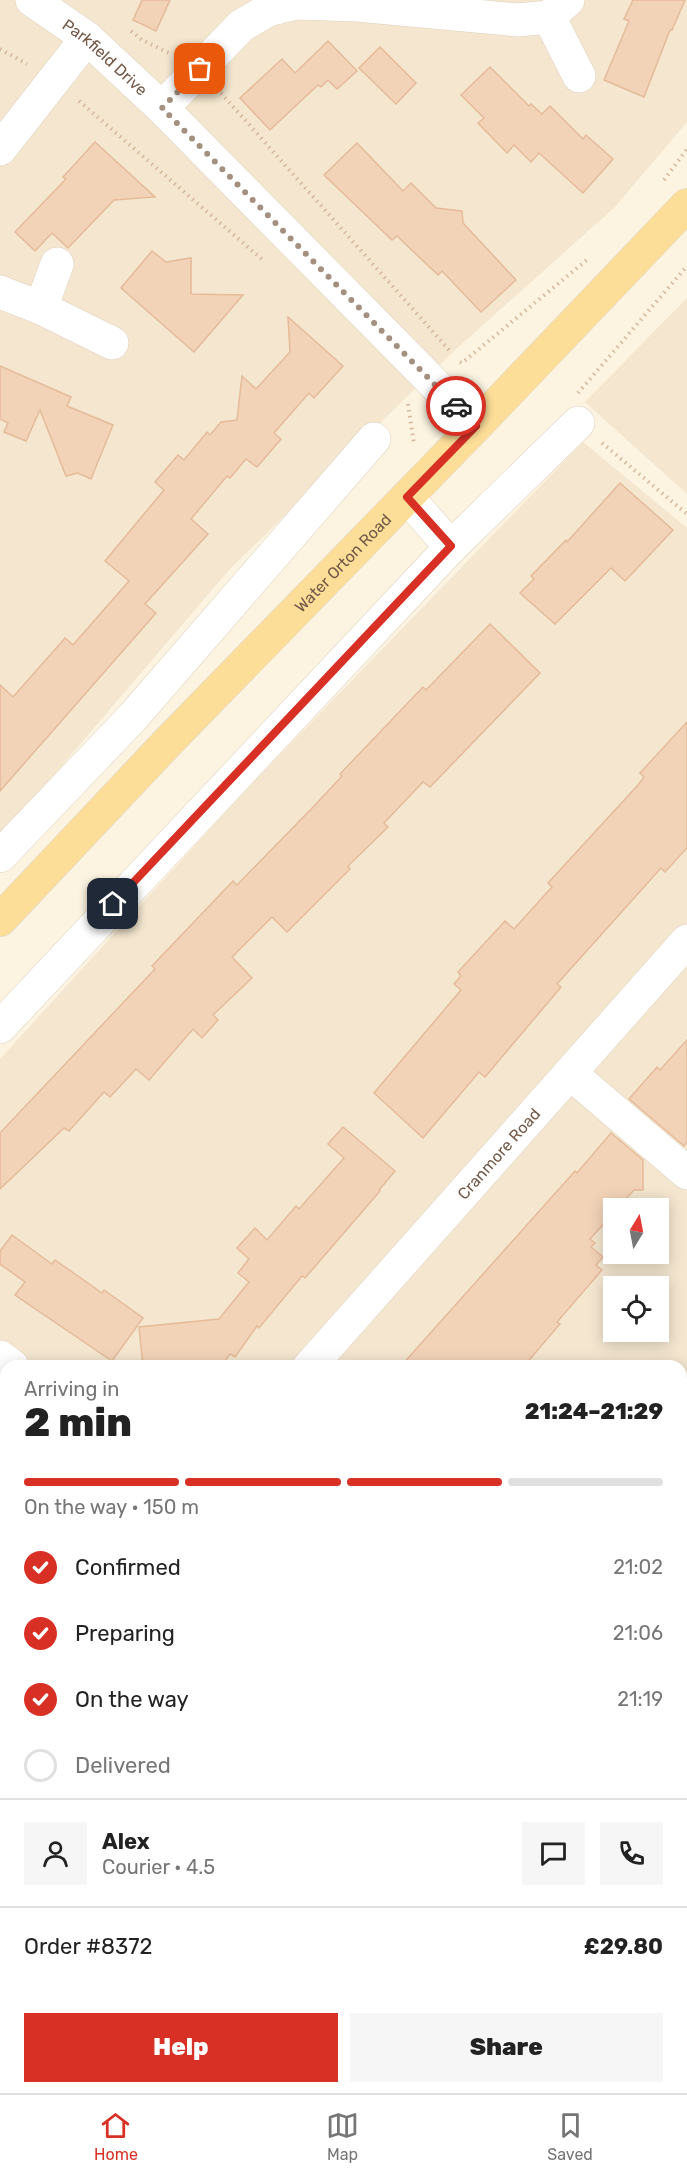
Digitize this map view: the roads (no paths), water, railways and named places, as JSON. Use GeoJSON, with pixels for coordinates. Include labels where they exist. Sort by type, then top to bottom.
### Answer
{"type":"FeatureCollection","features":[{"type":"Feature","properties":{"kind":"main road","name":"Water Orton Road"},"geometry":{"type":"LineString","coordinates":[[0,917],[687,205]]}},
{"type":"Feature","properties":{"kind":"street","name":"Parkfield Drive"},"geometry":{"type":"LineString","coordinates":[[32,0],[87,38],[162,108],[476,426]]}},
{"type":"Feature","properties":{"kind":"street"},"geometry":{"type":"LineString","coordinates":[[162,108],[241,26],[267,5],[296,3],[357,5],[518,20],[559,8],[579,76]]}},
{"type":"Feature","properties":{"kind":"street"},"geometry":{"type":"LineString","coordinates":[[0,149],[87,38]]}},
{"type":"Feature","properties":{"kind":"street"},"geometry":{"type":"LineString","coordinates":[[41,308],[57,264]]}},
{"type":"Feature","properties":{"kind":"street"},"geometry":{"type":"LineString","coordinates":[[0,291],[41,308],[112,343]]}},
{"type":"Feature","properties":{"kind":"street"},"geometry":{"type":"LineString","coordinates":[[0,1027],[451,546],[578,423]]}},
{"type":"Feature","properties":{"kind":"street"},"geometry":{"type":"LineString","coordinates":[[0,856],[132,718],[374,439]]}},
{"type":"Feature","properties":{"kind":"street"},"geometry":{"type":"LineString","coordinates":[[414,490],[451,546]]}},
{"type":"Feature","properties":{"kind":"street"},"geometry":{"type":"LineString","coordinates":[[132,718],[168,742]]}},
{"type":"Feature","properties":{"kind":"street","name":"Cranmore Road"},"geometry":{"type":"LineString","coordinates":[[315,1360],[687,941]]}},
{"type":"Feature","properties":{"kind":"street"},"geometry":{"type":"LineString","coordinates":[[570,1073],[687,1173]]}}]}
